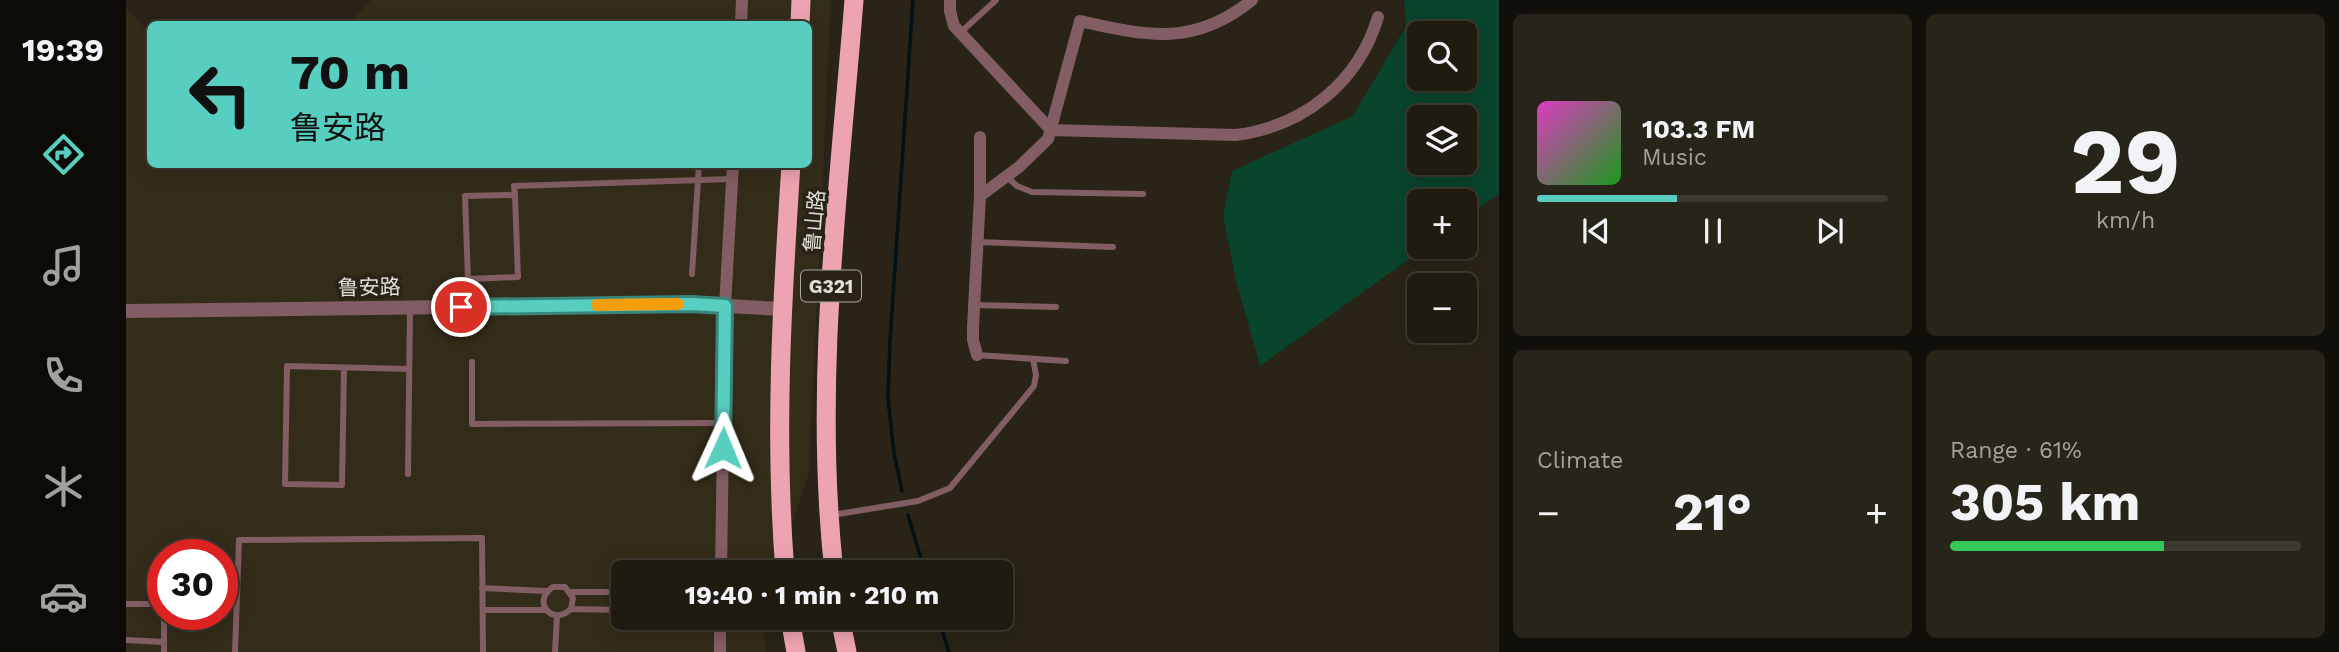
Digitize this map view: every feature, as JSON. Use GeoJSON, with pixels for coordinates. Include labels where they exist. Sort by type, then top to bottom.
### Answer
{"type":"FeatureCollection","features":[{"type":"Feature","properties":{"kind":"highway"},"geometry":{"type":"LineString","coordinates":[[800,21],[801,0]]}},
{"type":"Feature","properties":{"kind":"highway","name":"鲁山路"},"geometry":{"type":"LineString","coordinates":[[833,560],[827,463],[827,352],[855,0]]}},
{"type":"Feature","properties":{"kind":"highway","name":"鲁山路"},"geometry":{"type":"LineString","coordinates":[[785,560],[779,414],[781,309],[791,168]]}},
{"type":"Feature","properties":{"kind":"highway"},"geometry":{"type":"LineString","coordinates":[[792,630],[796,652]]}},
{"type":"Feature","properties":{"kind":"highway"},"geometry":{"type":"LineString","coordinates":[[842,630],[847,652]]}},
{"type":"Feature","properties":{"kind":"street"},"geometry":{"type":"LineString","coordinates":[[741,21],[742,0]]}},
{"type":"Feature","properties":{"kind":"street"},"geometry":{"type":"LineString","coordinates":[[950,0],[951,19],[960,33],[1051,130],[1236,135],[1282,123],[1324,99],[1348,76],[1366,50],[1378,17]]}},
{"type":"Feature","properties":{"kind":"street"},"geometry":{"type":"LineString","coordinates":[[980,196],[1007,177],[1041,146],[1051,130],[1080,21],[1134,33],[1166,35],[1203,28],[1224,20],[1252,0]]}},
{"type":"Feature","properties":{"kind":"street"},"geometry":{"type":"LineString","coordinates":[[977,355],[972,340],[980,196],[980,137]]}},
{"type":"Feature","properties":{"kind":"street"},"geometry":{"type":"LineString","coordinates":[[721,560],[725,306],[733,168]]}},
{"type":"Feature","properties":{"kind":"street","name":"鲁安路"},"geometry":{"type":"LineString","coordinates":[[126,311],[691,304],[781,309]]}},
{"type":"Feature","properties":{"kind":"street"},"geometry":{"type":"LineString","coordinates":[[720,630],[720,652]]}},
{"type":"Feature","properties":{"kind":"lane"},"geometry":{"type":"LineString","coordinates":[[960,33],[996,0]]}},
{"type":"Feature","properties":{"kind":"lane"},"geometry":{"type":"LineString","coordinates":[[692,274],[699,168]]}},
{"type":"Feature","properties":{"kind":"lane"},"geometry":{"type":"LineString","coordinates":[[1007,177],[1017,186],[1032,191],[1143,194]]}},
{"type":"Feature","properties":{"kind":"lane"},"geometry":{"type":"LineString","coordinates":[[514,195],[465,196],[468,279],[517,277],[514,186],[732,179]]}},
{"type":"Feature","properties":{"kind":"lane"},"geometry":{"type":"LineString","coordinates":[[978,242],[1113,247]]}},
{"type":"Feature","properties":{"kind":"lane"},"geometry":{"type":"LineString","coordinates":[[974,305],[1056,307]]}},
{"type":"Feature","properties":{"kind":"lane"},"geometry":{"type":"LineString","coordinates":[[408,474],[410,307]]}},
{"type":"Feature","properties":{"kind":"lane"},"geometry":{"type":"LineString","coordinates":[[977,355],[1066,361]]}},
{"type":"Feature","properties":{"kind":"lane"},"geometry":{"type":"LineString","coordinates":[[830,515],[918,501],[950,488],[1034,386],[1036,374],[1033,359]]}},
{"type":"Feature","properties":{"kind":"lane"},"geometry":{"type":"LineString","coordinates":[[472,362],[472,424],[724,423]]}},
{"type":"Feature","properties":{"kind":"lane"},"geometry":{"type":"LineString","coordinates":[[344,368],[342,485],[285,484],[287,366],[410,369]]}},
{"type":"Feature","properties":{"kind":"lane"},"geometry":{"type":"LineString","coordinates":[[238,560],[239,540],[482,538],[483,652]]}},
{"type":"Feature","properties":{"kind":"lane"},"geometry":{"type":"LineString","coordinates":[[482,588],[546,592],[557,586],[565,587],[573,601],[571,609],[557,616],[546,610],[483,610]]}},
{"type":"Feature","properties":{"kind":"lane"},"geometry":{"type":"LineString","coordinates":[[546,592],[543,603],[546,610]]}},
{"type":"Feature","properties":{"kind":"lane"},"geometry":{"type":"LineString","coordinates":[[570,593],[611,592]]}},
{"type":"Feature","properties":{"kind":"lane"},"geometry":{"type":"LineString","coordinates":[[126,604],[147,604]]}},
{"type":"Feature","properties":{"kind":"lane"},"geometry":{"type":"LineString","coordinates":[[571,609],[611,610]]}},
{"type":"Feature","properties":{"kind":"lane"},"geometry":{"type":"LineString","coordinates":[[555,652],[557,616]]}},
{"type":"Feature","properties":{"kind":"lane"},"geometry":{"type":"LineString","coordinates":[[164,630],[164,652]]}},
{"type":"Feature","properties":{"kind":"lane"},"geometry":{"type":"LineString","coordinates":[[235,630],[235,652]]}},
{"type":"Feature","properties":{"kind":"lane"},"geometry":{"type":"LineString","coordinates":[[126,640],[164,642]]}},
{"type":"Feature","properties":{"kind":"shaded area"},"geometry":{"type":"Polygon","coordinates":[[[371,0],[831,0],[809,473],[780,560],[611,560],[611,630],[764,630],[765,652],[126,652],[126,8],[147,30],[147,168],[812,168],[812,21],[352,21],[371,0]]]}},
{"type":"Feature","properties":{"kind":"green space"},"geometry":{"type":"Polygon","coordinates":[[[1404,0],[1499,0],[1499,194],[1477,210],[1477,189],[1407,189],[1407,259],[1409,259],[1260,366],[1236,281],[1223,215],[1232,171],[1353,116],[1406,26],[1404,0]]]}},
{"type":"Feature","properties":{"kind":"waterway"},"geometry":{"type":"LineString","coordinates":[[902,491],[894,453],[888,398],[913,0]]}},
{"type":"Feature","properties":{"kind":"waterway"},"geometry":{"type":"LineString","coordinates":[[908,515],[921,560]]}},
{"type":"Feature","properties":{"kind":"waterway"},"geometry":{"type":"LineString","coordinates":[[942,630],[949,652]]}},
{"type":"Feature","properties":{"kind":"slow traffic"},"geometry":{"type":"LineString","coordinates":[[597,305],[678,304]]}},
{"type":"Feature","properties":{"kind":"route"},"geometry":{"type":"LineString","coordinates":[[461,307],[691,304],[725,306],[723,448]]}}]}
